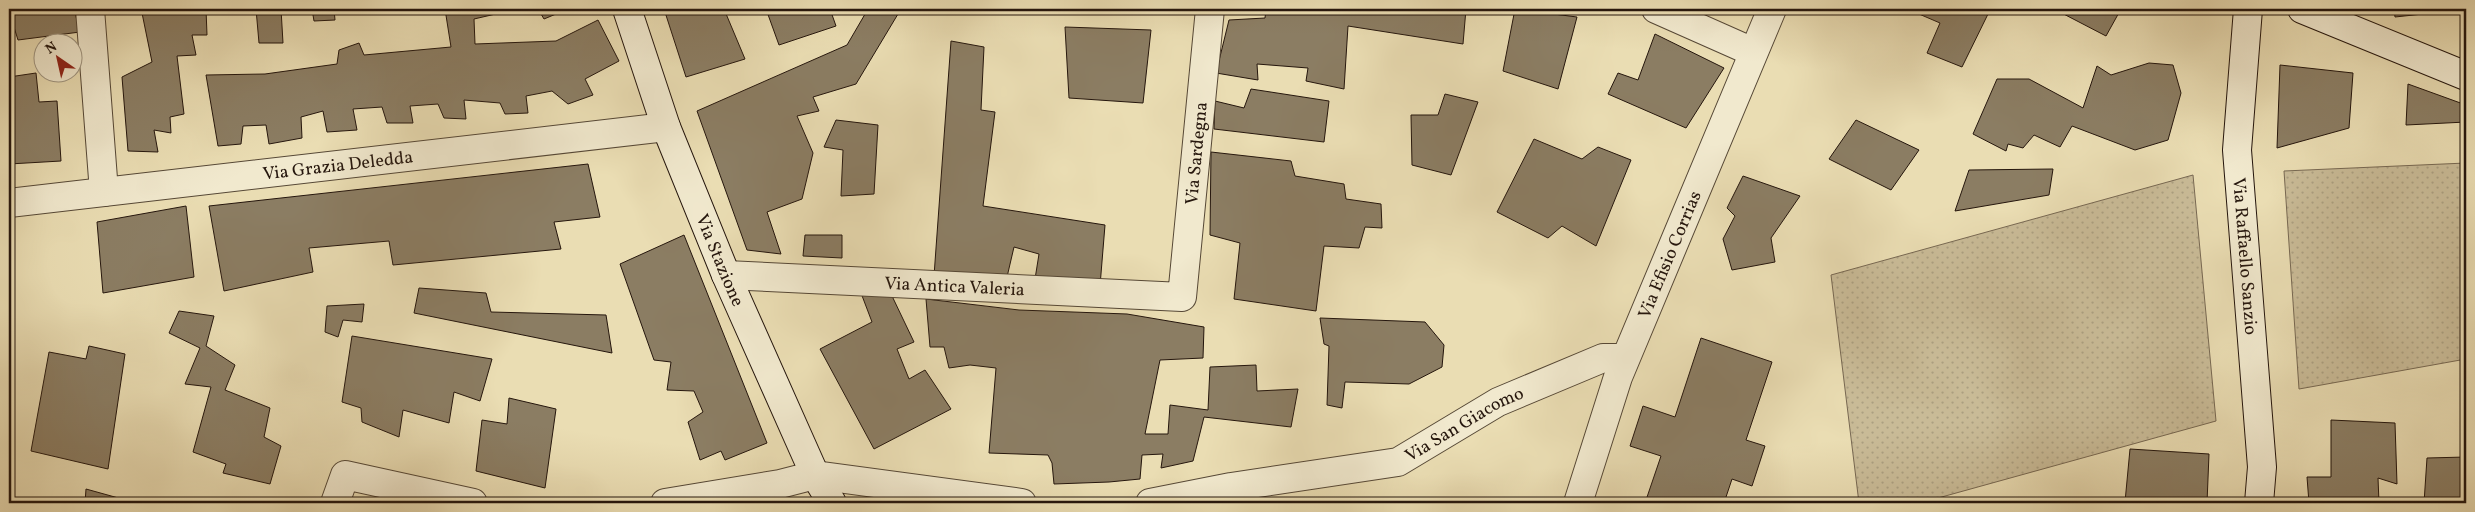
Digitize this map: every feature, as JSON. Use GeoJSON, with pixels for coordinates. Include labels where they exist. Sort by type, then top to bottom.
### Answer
{"type":"FeatureCollection","features":[{"type":"Feature","properties":{"kind":"street"},"geometry":{"type":"LineString","coordinates":[[90,9],[104,192]]}},
{"type":"Feature","properties":{"kind":"street","name":"Via Stazione"},"geometry":{"type":"LineString","coordinates":[[627,9],[666,127],[726,275],[815,475],[832,503]]}},
{"type":"Feature","properties":{"kind":"street","name":"Via Sardegna"},"geometry":{"type":"LineString","coordinates":[[1182,297],[1210,9]]}},
{"type":"Feature","properties":{"kind":"street"},"geometry":{"type":"LineString","coordinates":[[1656,9],[1753,52]]}},
{"type":"Feature","properties":{"kind":"street","name":"Via Efisio Corrias"},"geometry":{"type":"LineString","coordinates":[[1578,503],[1625,358],[1772,9]]}},
{"type":"Feature","properties":{"kind":"street","name":"Via Raffaello Sanzio"},"geometry":{"type":"LineString","coordinates":[[2248,9],[2237,150],[2262,467],[2259,503]]}},
{"type":"Feature","properties":{"kind":"street"},"geometry":{"type":"LineString","coordinates":[[2302,9],[2466,76]]}},
{"type":"Feature","properties":{"kind":"street","name":"Via Grazia Deledda"},"geometry":{"type":"LineString","coordinates":[[9,203],[666,127]]}},
{"type":"Feature","properties":{"kind":"street","name":"Via Antica Valeria"},"geometry":{"type":"LineString","coordinates":[[726,275],[1182,297]]}},
{"type":"Feature","properties":{"kind":"street","name":"Via San Giacomo"},"geometry":{"type":"LineString","coordinates":[[1150,503],[1231,487],[1398,462],[1498,402],[1603,358],[1625,358]]}},
{"type":"Feature","properties":{"kind":"street"},"geometry":{"type":"LineString","coordinates":[[335,503],[345,475],[473,503]]}},
{"type":"Feature","properties":{"kind":"street"},"geometry":{"type":"LineString","coordinates":[[665,503],[780,484],[815,475],[1022,503]]}},
{"type":"Feature","properties":{"kind":"shaded area"},"geometry":{"type":"Polygon","coordinates":[[[2466,163],[2466,359],[2299,389],[2284,171],[2466,163]]]}},
{"type":"Feature","properties":{"kind":"shaded area"},"geometry":{"type":"Polygon","coordinates":[[[2193,175],[2216,421],[1920,503],[1859,503],[1831,275],[2193,175]]]}},
{"type":"Feature","properties":{"kind":"building"},"geometry":{"type":"Polygon","coordinates":[[[9,9],[74,9],[80,32],[32,32],[32,38],[18,40],[13,24],[9,25],[9,9]]]}},
{"type":"Feature","properties":{"kind":"building"},"geometry":{"type":"Polygon","coordinates":[[[112,9],[206,9],[207,35],[192,35],[196,55],[177,56],[184,114],[170,117],[171,133],[154,130],[158,152],[128,151],[122,77],[152,62],[142,13],[112,13],[112,9]]]}},
{"type":"Feature","properties":{"kind":"building"},"geometry":{"type":"Polygon","coordinates":[[[256,9],[281,9],[283,43],[259,43],[256,9]]]}},
{"type":"Feature","properties":{"kind":"building"},"geometry":{"type":"Polygon","coordinates":[[[312,9],[334,9],[335,20],[314,21],[312,9]]]}},
{"type":"Feature","properties":{"kind":"building"},"geometry":{"type":"Polygon","coordinates":[[[445,9],[499,9],[500,13],[474,19],[475,44],[556,41],[598,20],[619,61],[585,79],[593,95],[568,104],[552,91],[526,96],[528,113],[505,114],[500,103],[464,100],[466,119],[444,118],[438,104],[410,106],[413,123],[387,123],[382,107],[353,109],[357,130],[327,132],[323,111],[301,117],[302,138],[269,144],[266,125],[243,126],[241,144],[218,146],[206,75],[265,74],[337,64],[339,50],[359,43],[364,55],[451,47],[445,9]]]}},
{"type":"Feature","properties":{"kind":"building"},"geometry":{"type":"Polygon","coordinates":[[[538,9],[568,9],[544,19],[538,9]]]}},
{"type":"Feature","properties":{"kind":"building"},"geometry":{"type":"Polygon","coordinates":[[[664,9],[724,9],[745,59],[686,77],[664,9]]]}},
{"type":"Feature","properties":{"kind":"building"},"geometry":{"type":"Polygon","coordinates":[[[766,9],[830,9],[836,26],[779,45],[766,9]]]}},
{"type":"Feature","properties":{"kind":"building"},"geometry":{"type":"Polygon","coordinates":[[[868,9],[901,9],[856,84],[813,97],[819,111],[797,116],[813,153],[802,199],[767,212],[781,254],[747,250],[697,111],[847,45],[868,9]]]}},
{"type":"Feature","properties":{"kind":"building"},"geometry":{"type":"Polygon","coordinates":[[[1266,9],[1466,9],[1463,44],[1348,26],[1344,89],[1306,81],[1308,68],[1257,64],[1258,80],[1216,73],[1229,20],[1265,18],[1266,9]]]}},
{"type":"Feature","properties":{"kind":"building"},"geometry":{"type":"Polygon","coordinates":[[[1515,9],[1577,17],[1558,89],[1503,71],[1515,9]]]}},
{"type":"Feature","properties":{"kind":"building"},"geometry":{"type":"Polygon","coordinates":[[[1913,9],[1986,9],[1989,12],[1962,67],[1927,53],[1940,23],[1912,11],[1913,9]]]}},
{"type":"Feature","properties":{"kind":"building"},"geometry":{"type":"Polygon","coordinates":[[[2054,9],[2121,9],[2106,36],[2054,9]]]}},
{"type":"Feature","properties":{"kind":"building"},"geometry":{"type":"Polygon","coordinates":[[[2394,9],[2466,9],[2466,34],[2460,10],[2395,17],[2394,9]]]}},
{"type":"Feature","properties":{"kind":"building"},"geometry":{"type":"Polygon","coordinates":[[[1065,27],[1151,30],[1143,103],[1069,98],[1065,27]]]}},
{"type":"Feature","properties":{"kind":"building"},"geometry":{"type":"Polygon","coordinates":[[[1655,34],[1724,68],[1686,128],[1608,94],[1618,73],[1638,80],[1655,34]]]}},
{"type":"Feature","properties":{"kind":"building"},"geometry":{"type":"Polygon","coordinates":[[[951,41],[984,47],[981,110],[995,112],[983,206],[1105,225],[1100,286],[1035,279],[1039,254],[1014,247],[1007,277],[934,276],[951,41]]]}},
{"type":"Feature","properties":{"kind":"building"},"geometry":{"type":"Polygon","coordinates":[[[2149,63],[2173,65],[2181,93],[2168,140],[2135,150],[2072,126],[2060,147],[2034,135],[2023,148],[2008,144],[2006,151],[1973,134],[1997,79],[2029,79],[2083,108],[2097,66],[2111,75],[2149,63]]]}},
{"type":"Feature","properties":{"kind":"building"},"geometry":{"type":"Polygon","coordinates":[[[2280,65],[2353,73],[2349,128],[2277,148],[2280,65]]]}},
{"type":"Feature","properties":{"kind":"building"},"geometry":{"type":"Polygon","coordinates":[[[32,74],[32,82],[37,82],[39,102],[57,101],[61,161],[9,164],[9,77],[32,74]]]}},
{"type":"Feature","properties":{"kind":"building"},"geometry":{"type":"Polygon","coordinates":[[[2408,84],[2466,105],[2466,122],[2406,125],[2408,84]]]}},
{"type":"Feature","properties":{"kind":"building"},"geometry":{"type":"Polygon","coordinates":[[[1251,89],[1329,101],[1324,142],[1214,129],[1215,101],[1244,108],[1251,89]]]}},
{"type":"Feature","properties":{"kind":"building"},"geometry":{"type":"Polygon","coordinates":[[[1445,94],[1478,102],[1451,175],[1412,165],[1411,115],[1438,115],[1445,94]]]}},
{"type":"Feature","properties":{"kind":"building"},"geometry":{"type":"Polygon","coordinates":[[[836,120],[878,125],[874,194],[841,196],[843,150],[824,147],[836,120]]]}},
{"type":"Feature","properties":{"kind":"building"},"geometry":{"type":"Polygon","coordinates":[[[1856,120],[1919,150],[1891,190],[1829,159],[1856,120]]]}},
{"type":"Feature","properties":{"kind":"building"},"geometry":{"type":"Polygon","coordinates":[[[1534,139],[1582,159],[1598,147],[1631,160],[1596,246],[1562,226],[1548,238],[1497,212],[1534,139]]]}},
{"type":"Feature","properties":{"kind":"building"},"geometry":{"type":"Polygon","coordinates":[[[1211,152],[1291,161],[1295,176],[1344,184],[1346,199],[1381,204],[1382,228],[1365,227],[1359,248],[1324,246],[1316,311],[1234,299],[1240,243],[1210,235],[1211,152]]]}},
{"type":"Feature","properties":{"kind":"building"},"geometry":{"type":"Polygon","coordinates":[[[588,164],[600,217],[554,222],[561,249],[393,265],[389,241],[309,248],[313,272],[224,291],[209,206],[588,164]]]}},
{"type":"Feature","properties":{"kind":"building"},"geometry":{"type":"Polygon","coordinates":[[[2053,169],[2049,195],[1955,211],[1969,170],[2053,169]]]}},
{"type":"Feature","properties":{"kind":"building"},"geometry":{"type":"Polygon","coordinates":[[[1743,176],[1800,196],[1771,238],[1775,262],[1732,270],[1723,239],[1735,216],[1727,208],[1743,176]]]}},
{"type":"Feature","properties":{"kind":"building"},"geometry":{"type":"Polygon","coordinates":[[[186,206],[194,277],[103,293],[97,222],[186,206]]]}},
{"type":"Feature","properties":{"kind":"building"},"geometry":{"type":"Polygon","coordinates":[[[684,235],[767,443],[725,460],[721,451],[700,460],[688,422],[703,412],[694,391],[667,390],[671,362],[654,360],[620,264],[684,235]]]}},
{"type":"Feature","properties":{"kind":"building"},"geometry":{"type":"Polygon","coordinates":[[[805,235],[842,235],[842,258],[803,256],[805,235]]]}},
{"type":"Feature","properties":{"kind":"building"},"geometry":{"type":"Polygon","coordinates":[[[419,288],[486,293],[491,312],[606,315],[612,353],[414,313],[419,288]]]}},
{"type":"Feature","properties":{"kind":"building"},"geometry":{"type":"Polygon","coordinates":[[[861,293],[892,296],[914,342],[897,349],[909,379],[925,370],[951,409],[874,449],[820,349],[872,322],[861,293]]]}},
{"type":"Feature","properties":{"kind":"building"},"geometry":{"type":"Polygon","coordinates":[[[926,299],[1019,310],[1127,314],[1204,327],[1203,358],[1160,360],[1145,434],[1168,434],[1170,405],[1208,410],[1210,367],[1256,365],[1257,391],[1298,389],[1291,427],[1204,417],[1193,461],[1161,468],[1163,454],[1142,455],[1140,479],[1054,484],[1052,463],[1048,455],[989,453],[996,368],[970,365],[949,368],[944,347],[930,347],[926,299]]]}},
{"type":"Feature","properties":{"kind":"building"},"geometry":{"type":"Polygon","coordinates":[[[364,304],[362,322],[343,320],[338,337],[325,332],[327,306],[364,304]]]}},
{"type":"Feature","properties":{"kind":"building"},"geometry":{"type":"Polygon","coordinates":[[[179,311],[214,316],[206,346],[235,365],[225,390],[270,408],[264,437],[281,446],[270,484],[223,473],[226,464],[193,452],[211,387],[185,384],[200,348],[169,333],[179,311]]]}},
{"type":"Feature","properties":{"kind":"building"},"geometry":{"type":"Polygon","coordinates":[[[1320,318],[1425,322],[1444,345],[1442,367],[1409,384],[1345,382],[1342,408],[1327,405],[1329,346],[1324,344],[1320,318]]]}},
{"type":"Feature","properties":{"kind":"building"},"geometry":{"type":"Polygon","coordinates":[[[352,336],[492,359],[480,401],[454,392],[449,423],[403,410],[399,437],[362,422],[361,408],[342,402],[352,336]]]}},
{"type":"Feature","properties":{"kind":"building"},"geometry":{"type":"Polygon","coordinates":[[[1701,338],[1772,362],[1746,440],[1765,446],[1752,486],[1732,479],[1724,503],[1645,503],[1661,456],[1630,446],[1643,406],[1675,417],[1701,338]]]}},
{"type":"Feature","properties":{"kind":"building"},"geometry":{"type":"Polygon","coordinates":[[[89,346],[125,354],[108,469],[31,451],[49,352],[86,359],[89,346]]]}},
{"type":"Feature","properties":{"kind":"building"},"geometry":{"type":"Polygon","coordinates":[[[509,398],[556,409],[545,488],[476,471],[482,420],[507,424],[509,398]]]}},
{"type":"Feature","properties":{"kind":"building"},"geometry":{"type":"Polygon","coordinates":[[[2331,420],[2395,423],[2397,484],[2378,478],[2379,503],[2309,503],[2307,477],[2331,477],[2331,420]]]}},
{"type":"Feature","properties":{"kind":"building"},"geometry":{"type":"Polygon","coordinates":[[[2130,449],[2209,454],[2207,503],[2114,503],[2125,502],[2130,449]]]}},
{"type":"Feature","properties":{"kind":"building"},"geometry":{"type":"Polygon","coordinates":[[[2466,457],[2466,503],[2424,503],[2427,458],[2466,457]]]}},
{"type":"Feature","properties":{"kind":"building"},"geometry":{"type":"Polygon","coordinates":[[[86,489],[122,499],[120,503],[85,503],[86,489]]]}},
{"type":"Feature","properties":{"kind":"building"},"geometry":{"type":"Polygon","coordinates":[[[35,499],[50,503],[18,503],[18,501],[35,499]]]}}]}
